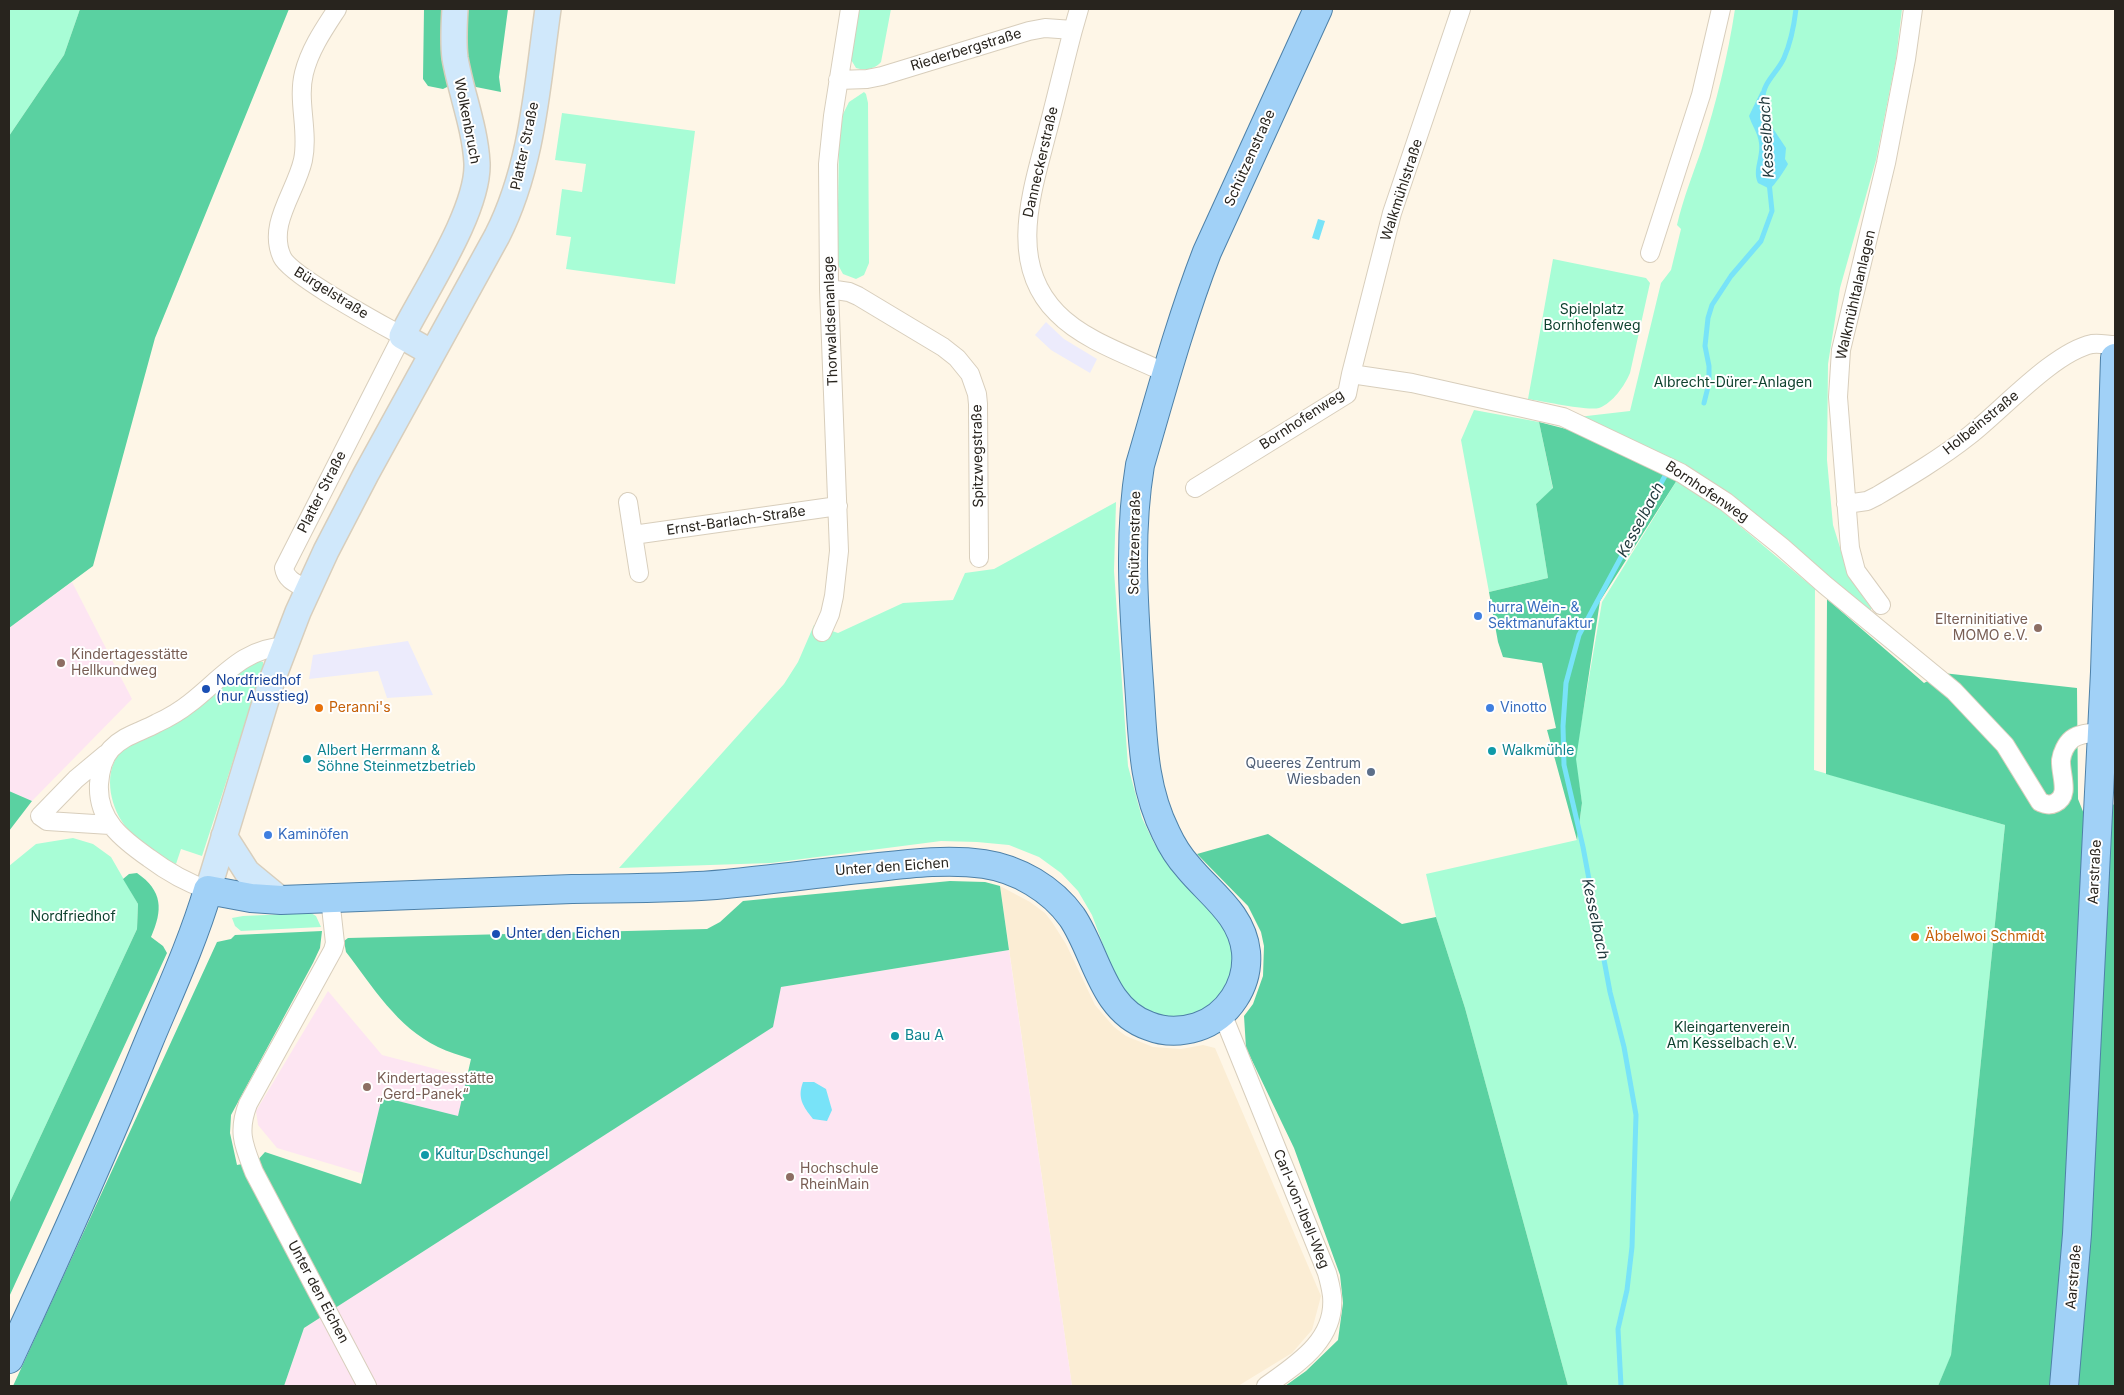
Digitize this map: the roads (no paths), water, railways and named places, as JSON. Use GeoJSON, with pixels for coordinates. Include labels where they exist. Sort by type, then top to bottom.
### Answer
{"type":"FeatureCollection","features":[{"type":"Feature","properties":{"kind":"main road","name":"Wolkenbruch"},"geometry":{"type":"LineString","coordinates":[[402,336],[458,232],[476,180],[475,144],[455,58],[455,9]]}},
{"type":"Feature","properties":{"kind":"main road","name":"Platter Straße"},"geometry":{"type":"LineString","coordinates":[[208,890],[284,647],[308,590],[362,483],[497,236],[516,192],[530,135],[548,9]]}},
{"type":"Feature","properties":{"kind":"main road","name":"Schützenstraße"},"geometry":{"type":"LineString","coordinates":[[1222,1013],[1237,994],[1245,972],[1246,949],[1244,937],[1234,916],[1188,868],[1172,845],[1151,797],[1145,764],[1135,630],[1134,518],[1140,465],[1182,321],[1207,252],[1318,9]]}},
{"type":"Feature","properties":{"kind":"main road"},"geometry":{"type":"LineString","coordinates":[[402,336],[432,353]]}},
{"type":"Feature","properties":{"kind":"main road","name":"Aarstraße"},"geometry":{"type":"LineString","coordinates":[[2064,1386],[2078,1234],[2102,732],[2115,358]]}},
{"type":"Feature","properties":{"kind":"main road"},"geometry":{"type":"LineString","coordinates":[[224,836],[246,872],[281,900]]}},
{"type":"Feature","properties":{"kind":"main road","name":"Unter den Eichen"},"geometry":{"type":"LineString","coordinates":[[208,890],[242,897],[281,900],[722,884],[935,862],[987,864],[1024,877],[1040,886],[1058,901],[1074,921],[1111,995],[1126,1013],[1135,1020],[1157,1029],[1180,1031],[1202,1025],[1222,1013]]}},
{"type":"Feature","properties":{"kind":"main road"},"geometry":{"type":"LineString","coordinates":[[9,1359],[48,1277],[119,1115],[196,926],[208,890]]}},
{"type":"Feature","properties":{"kind":"street","name":"Bürgelstraße"},"geometry":{"type":"LineString","coordinates":[[337,9],[315,45],[304,74],[302,86],[303,160],[278,224],[278,246],[282,258],[298,274],[402,336]]}},
{"type":"Feature","properties":{"kind":"street","name":"Thorwaldsenanlage"},"geometry":{"type":"LineString","coordinates":[[822,632],[830,614],[837,579],[838,506],[828,289],[828,164],[838,80],[850,9]]}},
{"type":"Feature","properties":{"kind":"street"},"geometry":{"type":"LineString","coordinates":[[1073,30],[1079,9]]}},
{"type":"Feature","properties":{"kind":"street","name":"Walkmühlstraße"},"geometry":{"type":"LineString","coordinates":[[1352,374],[1392,214],[1461,9]]}},
{"type":"Feature","properties":{"kind":"street"},"geometry":{"type":"LineString","coordinates":[[1650,253],[1701,95],[1721,9]]}},
{"type":"Feature","properties":{"kind":"street","name":"Walkmühltalanlagen"},"geometry":{"type":"LineString","coordinates":[[1881,605],[1856,571],[1850,548],[1838,398],[1841,350],[1886,163],[1906,59],[1913,9]]}},
{"type":"Feature","properties":{"kind":"street","name":"Riederbergstraße"},"geometry":{"type":"LineString","coordinates":[[838,80],[867,79],[882,76],[1029,31],[1045,28],[1073,30]]}},
{"type":"Feature","properties":{"kind":"street","name":"Danneckerstraße"},"geometry":{"type":"LineString","coordinates":[[1073,30],[1027,212],[1027,245],[1033,274],[1043,296],[1056,312],[1072,326],[1166,373]]}},
{"type":"Feature","properties":{"kind":"street","name":"Spitzwegstraße"},"geometry":{"type":"LineString","coordinates":[[828,289],[849,292],[874,305],[943,347],[957,358],[970,374],[977,394],[978,404],[979,558]]}},
{"type":"Feature","properties":{"kind":"street","name":"Platter Straße"},"geometry":{"type":"LineString","coordinates":[[308,590],[291,581],[286,575],[284,568],[402,336]]}},
{"type":"Feature","properties":{"kind":"street","name":"Holbeinstraße"},"geometry":{"type":"LineString","coordinates":[[1846,504],[1867,501],[1878,496],[1948,452],[1997,413],[2037,376],[2077,350],[2096,344],[2115,345]]}},
{"type":"Feature","properties":{"kind":"street","name":"Bornhofenweg"},"geometry":{"type":"LineString","coordinates":[[1195,488],[1347,394],[1352,374],[1412,383],[1564,417],[1681,472],[1726,502],[1782,547],[1825,585],[1954,690],[2005,745],[2037,799],[2043,804],[2050,805],[2055,803],[2063,796],[2061,760],[2064,749],[2072,739],[2084,734],[2102,732]]}},
{"type":"Feature","properties":{"kind":"street"},"geometry":{"type":"LineString","coordinates":[[628,502],[639,573]]}},
{"type":"Feature","properties":{"kind":"street","name":"Ernst-Barlach-Straße"},"geometry":{"type":"LineString","coordinates":[[633,535],[838,506]]}},
{"type":"Feature","properties":{"kind":"street"},"geometry":{"type":"LineString","coordinates":[[110,825],[47,821],[40,816],[63,791],[121,739],[157,724],[188,704],[252,653],[270,647],[284,647]]}},
{"type":"Feature","properties":{"kind":"street"},"geometry":{"type":"LineString","coordinates":[[110,750],[103,762],[98,789],[103,810],[110,825],[128,843],[163,868],[185,882],[208,890]]}},
{"type":"Feature","properties":{"kind":"street","name":"Unter den Eichen"},"geometry":{"type":"LineString","coordinates":[[330,898],[335,943],[333,950],[248,1104],[242,1118],[242,1136],[254,1172],[367,1386]]}},
{"type":"Feature","properties":{"kind":"street","name":"Carl-von-Ibell-Weg"},"geometry":{"type":"LineString","coordinates":[[1222,1013],[1327,1273],[1332,1296],[1329,1325],[1324,1336],[1302,1358],[1266,1386]]}},
{"type":"Feature","properties":{"kind":"water"},"geometry":{"type":"Polygon","coordinates":[[[1761,91],[1765,94],[1768,121],[1786,148],[1785,159],[1788,164],[1770,189],[1758,183],[1756,178],[1759,143],[1749,116],[1761,91]]]}},
{"type":"Feature","properties":{"kind":"water"},"geometry":{"type":"Polygon","coordinates":[[[1318,219],[1325,221],[1319,240],[1312,238],[1318,219]]]}},
{"type":"Feature","properties":{"kind":"water"},"geometry":{"type":"Polygon","coordinates":[[[803,1082],[814,1082],[826,1089],[832,1110],[827,1121],[813,1119],[806,1110],[801,1097],[803,1082]]]}},
{"type":"Feature","properties":{"kind":"waterway","name":"Kesselbach"},"geometry":{"type":"LineString","coordinates":[[1763,99],[1765,88],[1786,52],[1792,34],[1796,9]]}},
{"type":"Feature","properties":{"kind":"waterway","name":"Kesselbach"},"geometry":{"type":"LineString","coordinates":[[1704,403],[1709,383],[1709,366],[1705,346],[1708,318],[1712,305],[1731,276],[1761,241],[1772,211],[1769,182]]}},
{"type":"Feature","properties":{"kind":"waterway","name":"Kesselbach"},"geometry":{"type":"LineString","coordinates":[[1621,1386],[1618,1329],[1627,1290],[1632,1247],[1636,1115],[1624,1047],[1610,992],[1583,847],[1564,765],[1563,726],[1566,683],[1579,635],[1666,474]]}},
{"type":"Feature","properties":{"kind":"place","name":"hurra Wein- & Sektmanufaktur"},"geometry":{"type":"Point","coordinates":[1478,616]}},
{"type":"Feature","properties":{"kind":"place","name":"Elterninitiative MOMO e.V."},"geometry":{"type":"Point","coordinates":[2038,628]}},
{"type":"Feature","properties":{"kind":"place","name":"Kindertagesstätte Hellkundweg"},"geometry":{"type":"Point","coordinates":[61,663]}},
{"type":"Feature","properties":{"kind":"place","name":"Nordfriedhof (nur Ausstieg)"},"geometry":{"type":"Point","coordinates":[206,689]}},
{"type":"Feature","properties":{"kind":"place","name":"Peranni's"},"geometry":{"type":"Point","coordinates":[319,708]}},
{"type":"Feature","properties":{"kind":"place","name":"Vinotto"},"geometry":{"type":"Point","coordinates":[1490,708]}},
{"type":"Feature","properties":{"kind":"place","name":"Walkmühle"},"geometry":{"type":"Point","coordinates":[1492,751]}},
{"type":"Feature","properties":{"kind":"place","name":"Albert Herrmann & Söhne Steinmetzbetrieb"},"geometry":{"type":"Point","coordinates":[307,759]}},
{"type":"Feature","properties":{"kind":"place","name":"Queeres Zentrum Wiesbaden"},"geometry":{"type":"Point","coordinates":[1371,772]}},
{"type":"Feature","properties":{"kind":"place","name":"Kaminöfen"},"geometry":{"type":"Point","coordinates":[268,835]}},
{"type":"Feature","properties":{"kind":"place","name":"Unter den Eichen"},"geometry":{"type":"Point","coordinates":[496,934]}},
{"type":"Feature","properties":{"kind":"place","name":"Äbbelwoi Schmidt"},"geometry":{"type":"Point","coordinates":[1915,937]}},
{"type":"Feature","properties":{"kind":"place","name":"Bau A"},"geometry":{"type":"Point","coordinates":[895,1036]}},
{"type":"Feature","properties":{"kind":"place","name":"Kindertagesstätte „Gerd-Panek“"},"geometry":{"type":"Point","coordinates":[367,1087]}},
{"type":"Feature","properties":{"kind":"place","name":"Kultur Dschungel"},"geometry":{"type":"Point","coordinates":[425,1155]}},
{"type":"Feature","properties":{"kind":"place","name":"Hochschule RheinMain"},"geometry":{"type":"Point","coordinates":[790,1177]}},
{"type":"Feature","properties":{"kind":"park label","name":"Spielplatz Bornhofenweg"},"geometry":{"type":"Point","coordinates":[1592,318]}},
{"type":"Feature","properties":{"kind":"park label","name":"Albrecht-Dürer-Anlagen"},"geometry":{"type":"Point","coordinates":[1733,383]}},
{"type":"Feature","properties":{"kind":"park label","name":"Nordfriedhof"},"geometry":{"type":"Point","coordinates":[73,917]}},
{"type":"Feature","properties":{"kind":"park label","name":"Kleingartenverein Am Kesselbach e.V."},"geometry":{"type":"Point","coordinates":[1732,1036]}}]}
